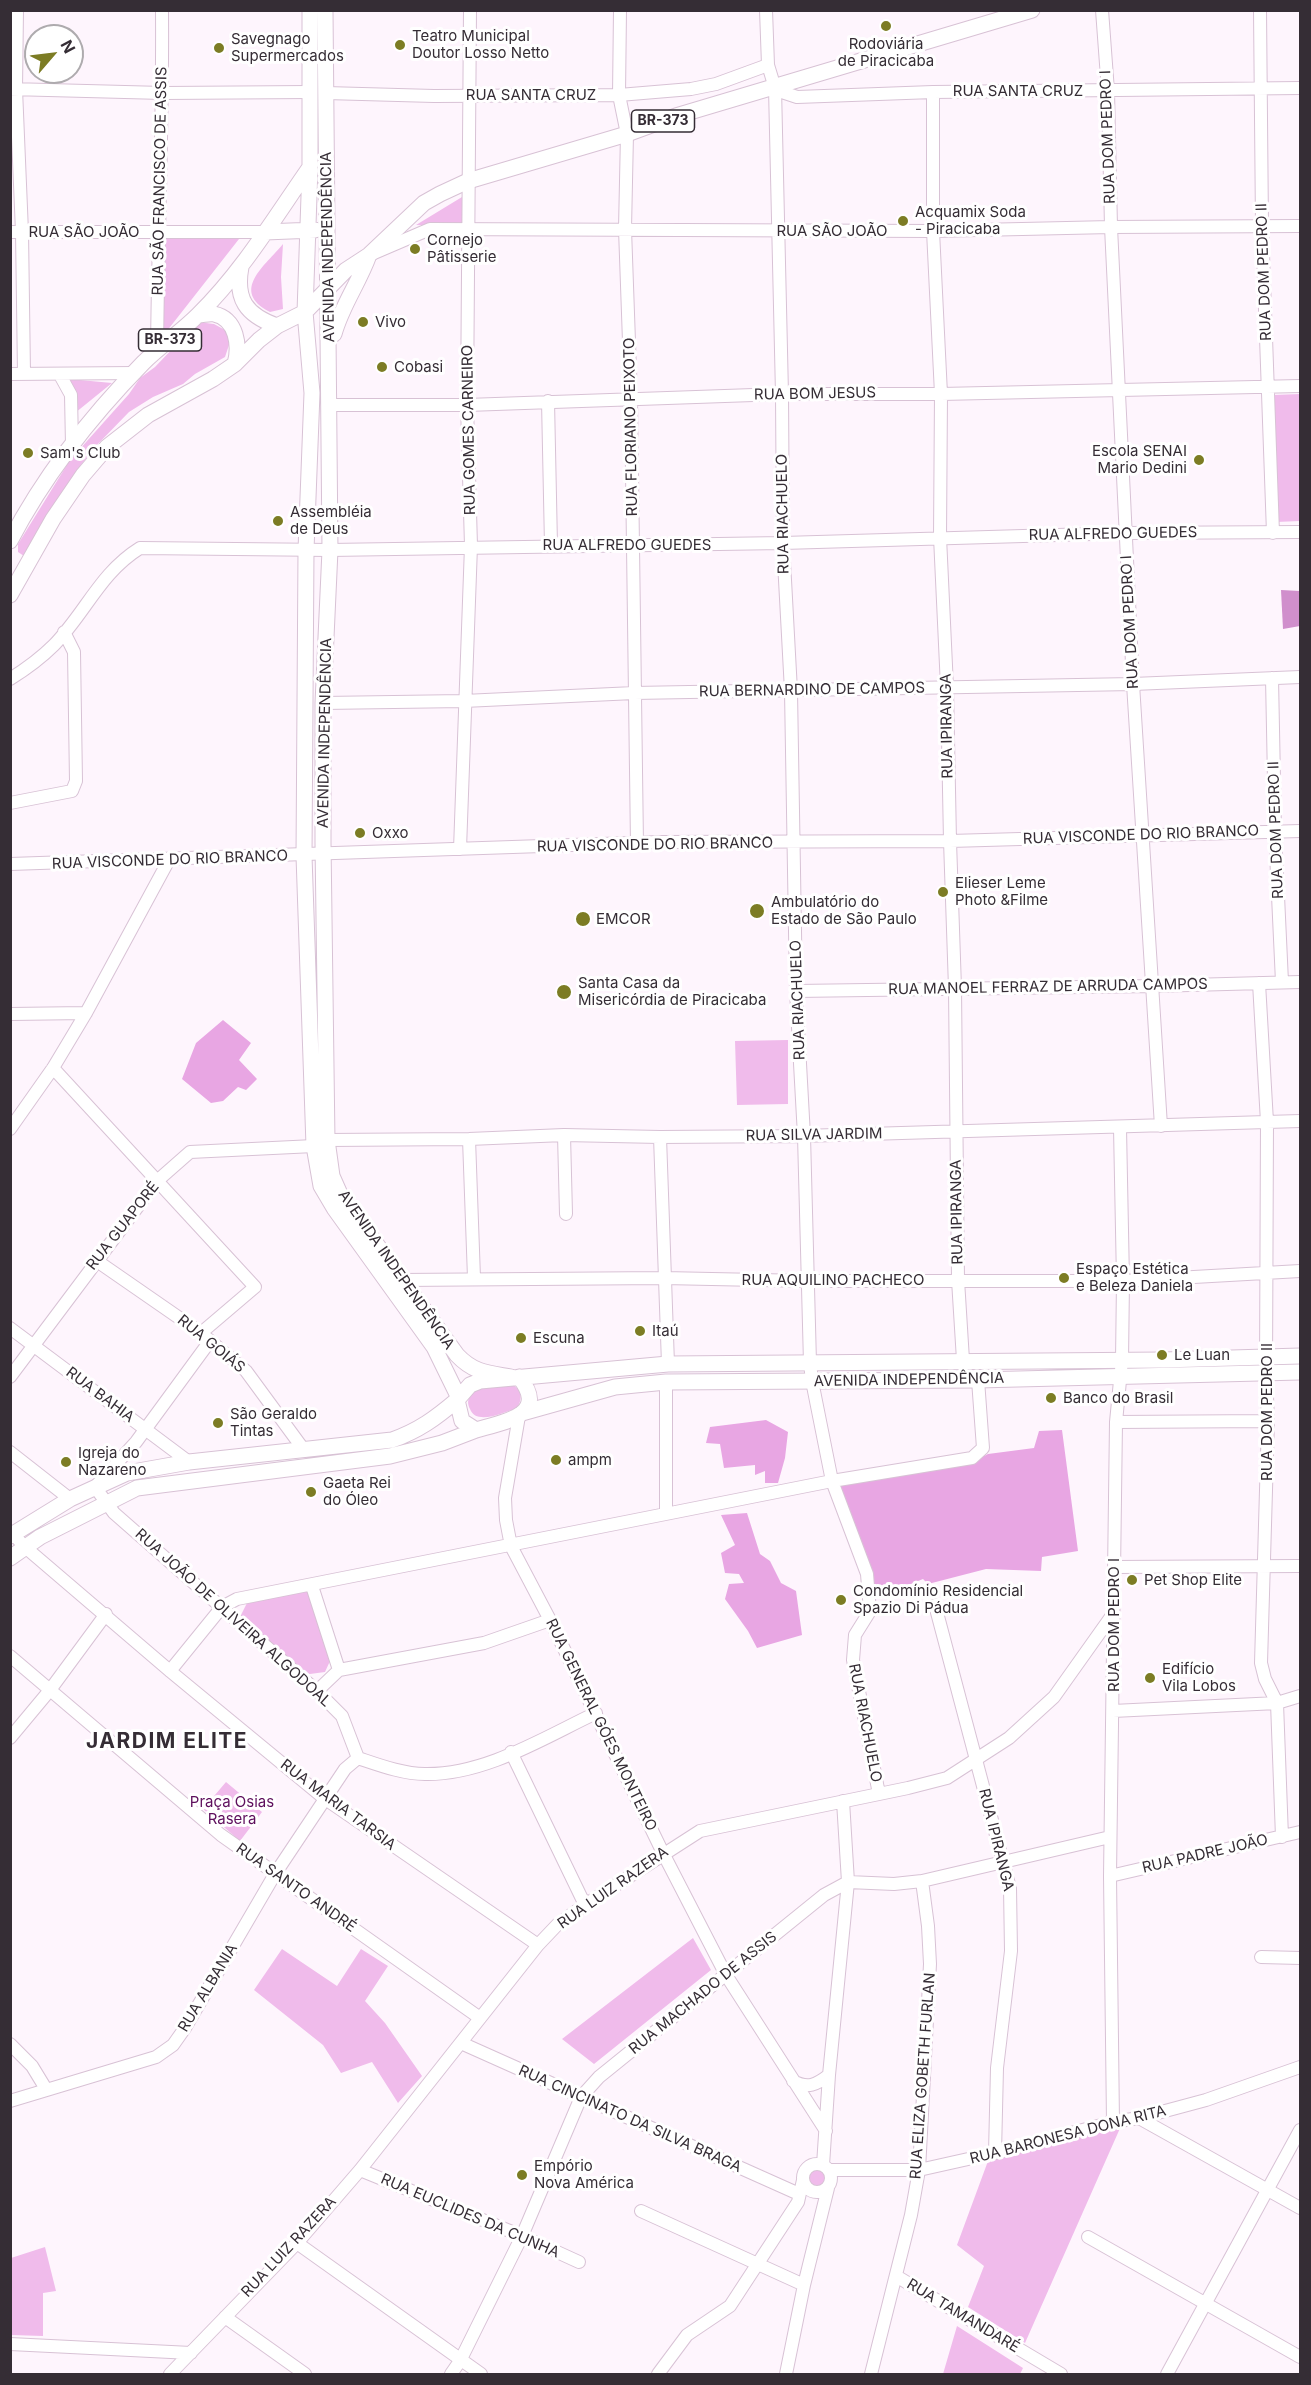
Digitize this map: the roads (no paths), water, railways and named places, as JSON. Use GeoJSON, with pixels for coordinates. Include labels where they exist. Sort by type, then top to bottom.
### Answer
{"type":"FeatureCollection","features":[{"type":"Feature","properties":{"kind":"main road","name":"AVENIDA INDEPENDÊNCIA"},"geometry":{"type":"LineString","coordinates":[[310,10],[318,92],[330,349],[330,550],[323,703],[320,1143],[340,1194],[401,1280],[468,1367],[481,1372],[515,1377],[668,1364],[963,1360],[1122,1360],[1267,1364],[1300,1372]]}},
{"type":"Feature","properties":{"kind":"main road","name":"AVENIDA INDEPENDÊNCIA"},"geometry":{"type":"LineString","coordinates":[[326,10],[310,167],[305,312],[312,393],[306,550],[304,856],[321,1186],[334,1208],[434,1347],[458,1397]]}},
{"type":"Feature","properties":{"kind":"main road","name":"BR-373"},"geometry":{"type":"LineString","coordinates":[[10,595],[53,519],[83,475],[107,447],[148,415],[213,379],[235,364],[277,326],[305,312],[346,270],[369,255],[424,203],[468,181],[627,134],[676,116],[1032,10]]}},
{"type":"Feature","properties":{"kind":"main road","name":"BR-373"},"geometry":{"type":"LineString","coordinates":[[10,541],[33,501],[72,445],[135,372],[199,315],[241,267],[310,167]]}},
{"type":"Feature","properties":{"kind":"main road"},"geometry":{"type":"LineString","coordinates":[[265,232],[315,230],[318,236],[318,254],[326,267]]}},
{"type":"Feature","properties":{"kind":"main road"},"geometry":{"type":"LineString","coordinates":[[330,349],[340,312],[360,279],[369,255]]}},
{"type":"Feature","properties":{"kind":"main road"},"geometry":{"type":"LineString","coordinates":[[241,267],[239,294],[255,315],[277,326]]}},
{"type":"Feature","properties":{"kind":"main road"},"geometry":{"type":"LineString","coordinates":[[199,315],[214,314],[225,320],[232,328],[239,350],[235,364]]}},
{"type":"Feature","properties":{"kind":"main road","name":"AVENIDA INDEPENDÊNCIA"},"geometry":{"type":"LineString","coordinates":[[520,1415],[615,1387],[666,1382],[978,1380],[1119,1376],[1267,1364],[1300,1356]]}},
{"type":"Feature","properties":{"kind":"main road"},"geometry":{"type":"LineString","coordinates":[[10,1558],[40,1537],[137,1488],[390,1456],[442,1443],[520,1415],[530,1400],[530,1392],[515,1377],[480,1381],[470,1385],[432,1421],[412,1433],[392,1440],[189,1462],[123,1466],[95,1487],[69,1499],[12,1534]]}},
{"type":"Feature","properties":{"kind":"main road"},"geometry":{"type":"LineString","coordinates":[[458,1397],[462,1420],[476,1430]]}},
{"type":"Feature","properties":{"kind":"main road"},"geometry":{"type":"LineString","coordinates":[[26,1547],[41,1531],[69,1514],[71,1509],[69,1499]]}},
{"type":"Feature","properties":{"kind":"street"},"geometry":{"type":"LineString","coordinates":[[17,10],[13,89],[16,232],[24,374]]}},
{"type":"Feature","properties":{"kind":"street","name":"RUA SÃO FRANCISCO DE ASSIS"},"geometry":{"type":"LineString","coordinates":[[157,351],[163,93],[162,10]]}},
{"type":"Feature","properties":{"kind":"street"},"geometry":{"type":"LineString","coordinates":[[414,95],[450,91],[462,85],[465,10]]}},
{"type":"Feature","properties":{"kind":"street","name":"RUA GOMES CARNEIRO"},"geometry":{"type":"LineString","coordinates":[[460,849],[471,546],[467,405],[470,10]]}},
{"type":"Feature","properties":{"kind":"street","name":"RUA FLORIANO PEIXOTO"},"geometry":{"type":"LineString","coordinates":[[620,10],[619,95],[627,134],[625,229],[631,398],[638,844]]}},
{"type":"Feature","properties":{"kind":"street","name":"RUA RIACHUELO"},"geometry":{"type":"LineString","coordinates":[[766,10],[768,64],[775,87],[783,543],[791,691],[796,992],[804,1136],[810,1363],[832,1481],[867,1574],[870,1611],[855,1635],[853,1660],[879,1794]]}},
{"type":"Feature","properties":{"kind":"street","name":"RUA DOM PEDRO I"},"geometry":{"type":"LineString","coordinates":[[1102,10],[1108,91],[1111,227],[1133,684],[1161,1126]]}},
{"type":"Feature","properties":{"kind":"street","name":"RUA DOM PEDRO II"},"geometry":{"type":"LineString","coordinates":[[1260,10],[1262,226],[1273,533]]}},
{"type":"Feature","properties":{"kind":"street","name":"RUA SANTA CRUZ"},"geometry":{"type":"LineString","coordinates":[[13,89],[163,93],[619,95],[691,89],[716,84],[768,64]]}},
{"type":"Feature","properties":{"kind":"street","name":"RUA SANTA CRUZ"},"geometry":{"type":"LineString","coordinates":[[775,87],[797,97],[933,92],[1300,88]]}},
{"type":"Feature","properties":{"kind":"street","name":"RUA IPIRANGA"},"geometry":{"type":"LineString","coordinates":[[933,92],[933,231],[941,394],[940,537],[956,988],[958,1280],[963,1360]]}},
{"type":"Feature","properties":{"kind":"street","name":"RUA SÃO JOÃO"},"geometry":{"type":"LineString","coordinates":[[369,255],[430,229],[933,231],[1300,226]]}},
{"type":"Feature","properties":{"kind":"street","name":"RUA SÃO JOÃO"},"geometry":{"type":"LineString","coordinates":[[16,232],[265,232]]}},
{"type":"Feature","properties":{"kind":"street"},"geometry":{"type":"LineString","coordinates":[[10,374],[135,372]]}},
{"type":"Feature","properties":{"kind":"street"},"geometry":{"type":"LineString","coordinates":[[60,375],[71,395],[72,445]]}},
{"type":"Feature","properties":{"kind":"street","name":"RUA BOM JESUS"},"geometry":{"type":"LineString","coordinates":[[330,405],[467,405],[782,394],[941,394],[1120,388],[1300,386]]}},
{"type":"Feature","properties":{"kind":"street"},"geometry":{"type":"LineString","coordinates":[[548,401],[551,545]]}},
{"type":"Feature","properties":{"kind":"street","name":"RUA ALFREDO GUEDES"},"geometry":{"type":"LineString","coordinates":[[10,679],[38,659],[64,632],[106,576],[126,557],[140,548],[330,550],[471,546],[783,543],[1126,533],[1300,532]]}},
{"type":"Feature","properties":{"kind":"street"},"geometry":{"type":"LineString","coordinates":[[10,803],[72,791],[76,781],[74,652],[64,632]]}},
{"type":"Feature","properties":{"kind":"street","name":"RUA BERNARDINO DE CAMPOS"},"geometry":{"type":"LineString","coordinates":[[323,703],[464,701],[634,693],[1133,684],[1300,677]]}},
{"type":"Feature","properties":{"kind":"street","name":"RUA DOM PEDRO II"},"geometry":{"type":"LineString","coordinates":[[1272,678],[1275,831],[1282,982]]}},
{"type":"Feature","properties":{"kind":"street","name":"RUA VISCONDE DO RIO BRANCO"},"geometry":{"type":"LineString","coordinates":[[10,864],[638,844],[950,841],[1300,831]]}},
{"type":"Feature","properties":{"kind":"street"},"geometry":{"type":"LineString","coordinates":[[10,1129],[53,1068],[86,1013],[170,858]]}},
{"type":"Feature","properties":{"kind":"street","name":"RUA MANOEL FERRAZ DE ARRUDA CAMPOS"},"geometry":{"type":"LineString","coordinates":[[796,992],[1300,981]]}},
{"type":"Feature","properties":{"kind":"street","name":"RUA DOM PEDRO II"},"geometry":{"type":"LineString","coordinates":[[1259,983],[1267,1122],[1268,1421],[1266,1568],[1261,1663],[1265,1678],[1277,1703],[1282,1837]]}},
{"type":"Feature","properties":{"kind":"street"},"geometry":{"type":"LineString","coordinates":[[10,1014],[86,1013]]}},
{"type":"Feature","properties":{"kind":"street"},"geometry":{"type":"LineString","coordinates":[[53,1068],[255,1287],[206,1337],[123,1466],[137,1488]]}},
{"type":"Feature","properties":{"kind":"street","name":"RUA SILVA JARDIM"},"geometry":{"type":"LineString","coordinates":[[320,1143],[564,1135],[804,1136],[1300,1121]]}},
{"type":"Feature","properties":{"kind":"street","name":"RUA DOM PEDRO I"},"geometry":{"type":"LineString","coordinates":[[1113,2122],[1110,1837],[1116,1422],[1122,1360],[1120,1128]]}},
{"type":"Feature","properties":{"kind":"street"},"geometry":{"type":"LineString","coordinates":[[564,1135],[566,1214]]}},
{"type":"Feature","properties":{"kind":"street"},"geometry":{"type":"LineString","coordinates":[[660,1137],[668,1364]]}},
{"type":"Feature","properties":{"kind":"street"},"geometry":{"type":"LineString","coordinates":[[469,1139],[474,1278]]}},
{"type":"Feature","properties":{"kind":"street","name":"RUA GUAPORÉ"},"geometry":{"type":"LineString","coordinates":[[10,1377],[157,1181],[190,1152],[320,1143]]}},
{"type":"Feature","properties":{"kind":"street","name":"RUA GOIÁS"},"geometry":{"type":"LineString","coordinates":[[97,1261],[206,1337],[246,1371],[304,1450]]}},
{"type":"Feature","properties":{"kind":"street","name":"RUA AQUILINO PACHECO"},"geometry":{"type":"LineString","coordinates":[[401,1280],[664,1278],[807,1281],[1123,1281],[1300,1271]]}},
{"type":"Feature","properties":{"kind":"street","name":"RUA BAHIA"},"geometry":{"type":"LineString","coordinates":[[10,1328],[189,1462]]}},
{"type":"Feature","properties":{"kind":"street"},"geometry":{"type":"LineString","coordinates":[[170,1671],[222,1607],[237,1599],[312,1586],[832,1481],[962,1460],[978,1454],[983,1448],[978,1380]]}},
{"type":"Feature","properties":{"kind":"street"},"geometry":{"type":"LineString","coordinates":[[666,1382],[666,1513]]}},
{"type":"Feature","properties":{"kind":"street","name":"RUA GENERAL GÓES MONTEIRO"},"geometry":{"type":"LineString","coordinates":[[520,1415],[505,1498],[506,1520],[512,1546],[663,1853],[726,1975],[826,2131]]}},
{"type":"Feature","properties":{"kind":"street"},"geometry":{"type":"LineString","coordinates":[[1116,1422],[1268,1421]]}},
{"type":"Feature","properties":{"kind":"street"},"geometry":{"type":"LineString","coordinates":[[10,1452],[69,1499]]}},
{"type":"Feature","properties":{"kind":"street","name":"RUA JOÃO DE OLIVEIRA ALGODOAL"},"geometry":{"type":"LineString","coordinates":[[95,1487],[114,1512],[317,1691],[342,1716],[358,1758]]}},
{"type":"Feature","properties":{"kind":"street","name":"RUA MARIA TARSIA"},"geometry":{"type":"LineString","coordinates":[[12,1534],[170,1671],[324,1798],[538,1945]]}},
{"type":"Feature","properties":{"kind":"street"},"geometry":{"type":"LineString","coordinates":[[1114,1567],[1266,1568],[1300,1566]]}},
{"type":"Feature","properties":{"kind":"street"},"geometry":{"type":"LineString","coordinates":[[312,1586],[339,1670]]}},
{"type":"Feature","properties":{"kind":"street","name":"RUA IPIRANGA"},"geometry":{"type":"LineString","coordinates":[[935,1605],[1010,1888],[1011,1951],[997,2068],[995,2153]]}},
{"type":"Feature","properties":{"kind":"street"},"geometry":{"type":"LineString","coordinates":[[10,1737],[50,1690],[106,1614]]}},
{"type":"Feature","properties":{"kind":"street","name":"RUA LUIZ RAZERA"},"geometry":{"type":"LineString","coordinates":[[170,2374],[297,2243],[360,2170],[538,1945],[557,1925],[663,1853],[700,1831],[947,1778],[1009,1738],[1054,1697],[1113,1614]]}},
{"type":"Feature","properties":{"kind":"street"},"geometry":{"type":"LineString","coordinates":[[317,1691],[339,1670],[484,1643],[550,1620]]}},
{"type":"Feature","properties":{"kind":"street"},"geometry":{"type":"LineString","coordinates":[[1090,1649],[1100,1646],[1113,1648]]}},
{"type":"Feature","properties":{"kind":"street","name":"RUA SANTO ANDRÉ"},"geometry":{"type":"LineString","coordinates":[[10,1656],[221,1835],[480,2018]]}},
{"type":"Feature","properties":{"kind":"street"},"geometry":{"type":"LineString","coordinates":[[1113,1711],[1277,1703],[1300,1696]]}},
{"type":"Feature","properties":{"kind":"street"},"geometry":{"type":"LineString","coordinates":[[358,1758],[385,1767],[423,1775],[459,1772],[511,1752],[596,1713]]}},
{"type":"Feature","properties":{"kind":"street"},"geometry":{"type":"LineString","coordinates":[[511,1752],[585,1905]]}},
{"type":"Feature","properties":{"kind":"street","name":"RUA ALBANIA"},"geometry":{"type":"LineString","coordinates":[[10,2101],[156,2057],[173,2045],[275,1874],[324,1798],[345,1769],[358,1758]]}},
{"type":"Feature","properties":{"kind":"street"},"geometry":{"type":"LineString","coordinates":[[799,2198],[822,2190],[832,2180],[826,2168],[826,2131],[829,2075],[848,1881],[843,1801]]}},
{"type":"Feature","properties":{"kind":"street","name":"RUA PADRE JOÃO"},"geometry":{"type":"LineString","coordinates":[[1110,1876],[1300,1832]]}},
{"type":"Feature","properties":{"kind":"street"},"geometry":{"type":"LineString","coordinates":[[848,1881],[872,1884],[922,1881],[1110,1837]]}},
{"type":"Feature","properties":{"kind":"street","name":"RUA MACHADO DE ASSIS"},"geometry":{"type":"LineString","coordinates":[[451,2374],[460,2361],[522,2236],[581,2097],[599,2077],[824,1895],[848,1881]]}},
{"type":"Feature","properties":{"kind":"street","name":"RUA ELIZA GOBETH FURLAN"},"geometry":{"type":"LineString","coordinates":[[870,2374],[896,2276],[919,2170],[930,1964],[922,1881]]}},
{"type":"Feature","properties":{"kind":"street"},"geometry":{"type":"LineString","coordinates":[[1261,1957],[1300,1958]]}},
{"type":"Feature","properties":{"kind":"street","name":"RUA CINCINATO DA SILVA BRAGA"},"geometry":{"type":"LineString","coordinates":[[461,2043],[799,2198]]}},
{"type":"Feature","properties":{"kind":"street"},"geometry":{"type":"LineString","coordinates":[[10,2044],[32,2066],[46,2089]]}},
{"type":"Feature","properties":{"kind":"street","name":"RUA BARONESA DONA RITA"},"geometry":{"type":"LineString","coordinates":[[826,2168],[919,2170],[1206,2100],[1300,2067]]}},
{"type":"Feature","properties":{"kind":"street"},"geometry":{"type":"LineString","coordinates":[[792,2081],[804,2087],[820,2082],[829,2075]]}},
{"type":"Feature","properties":{"kind":"street"},"geometry":{"type":"LineString","coordinates":[[1139,2118],[1300,2208]]}},
{"type":"Feature","properties":{"kind":"street"},"geometry":{"type":"LineString","coordinates":[[1167,2374],[1300,2130]]}},
{"type":"Feature","properties":{"kind":"street"},"geometry":{"type":"LineString","coordinates":[[658,2374],[687,2335],[730,2306],[799,2198],[805,2174],[826,2131]]}},
{"type":"Feature","properties":{"kind":"street"},"geometry":{"type":"LineString","coordinates":[[822,2190],[806,2187],[805,2174],[814,2164],[826,2168]]}},
{"type":"Feature","properties":{"kind":"street","name":"RUA EUCLIDES DA CUNHA"},"geometry":{"type":"LineString","coordinates":[[360,2170],[522,2236],[579,2262]]}},
{"type":"Feature","properties":{"kind":"street"},"geometry":{"type":"LineString","coordinates":[[786,2374],[822,2190]]}},
{"type":"Feature","properties":{"kind":"street"},"geometry":{"type":"LineString","coordinates":[[640,2211],[758,2262],[804,2285]]}},
{"type":"Feature","properties":{"kind":"street"},"geometry":{"type":"LineString","coordinates":[[1088,2237],[1300,2357]]}},
{"type":"Feature","properties":{"kind":"street"},"geometry":{"type":"LineString","coordinates":[[297,2243],[481,2374]]}},
{"type":"Feature","properties":{"kind":"street","name":"RUA TAMANDARÉ"},"geometry":{"type":"LineString","coordinates":[[896,2276],[1061,2374]]}},
{"type":"Feature","properties":{"kind":"street"},"geometry":{"type":"LineString","coordinates":[[225,2317],[305,2374]]}},
{"type":"Feature","properties":{"kind":"street"},"geometry":{"type":"LineString","coordinates":[[10,2343],[191,2353]]}},
{"type":"Feature","properties":{"kind":"place","name":"Rodoviária de Piracicaba"},"geometry":{"type":"Point","coordinates":[886,26]}},
{"type":"Feature","properties":{"kind":"place","name":"Teatro Municipal Doutor Losso Netto"},"geometry":{"type":"Point","coordinates":[400,45]}},
{"type":"Feature","properties":{"kind":"place","name":"Savegnago Supermercados"},"geometry":{"type":"Point","coordinates":[219,48]}},
{"type":"Feature","properties":{"kind":"place","name":"Acquamix Soda - Piracicaba"},"geometry":{"type":"Point","coordinates":[903,221]}},
{"type":"Feature","properties":{"kind":"place","name":"Cornejo Pâtisserie"},"geometry":{"type":"Point","coordinates":[415,249]}},
{"type":"Feature","properties":{"kind":"place","name":"Vivo"},"geometry":{"type":"Point","coordinates":[363,322]}},
{"type":"Feature","properties":{"kind":"place","name":"Cobasi"},"geometry":{"type":"Point","coordinates":[382,367]}},
{"type":"Feature","properties":{"kind":"place","name":"Sam's Club"},"geometry":{"type":"Point","coordinates":[28,453]}},
{"type":"Feature","properties":{"kind":"place","name":"Escola SENAI Mario Dedini"},"geometry":{"type":"Point","coordinates":[1199,460]}},
{"type":"Feature","properties":{"kind":"place","name":"Assembléia de Deus"},"geometry":{"type":"Point","coordinates":[278,521]}},
{"type":"Feature","properties":{"kind":"place","name":"Oxxo"},"geometry":{"type":"Point","coordinates":[360,833]}},
{"type":"Feature","properties":{"kind":"place","name":"Elieser Leme Photo &Filme"},"geometry":{"type":"Point","coordinates":[943,892]}},
{"type":"Feature","properties":{"kind":"place","name":"Ambulatório do Estado de São Paulo"},"geometry":{"type":"Point","coordinates":[757,911]}},
{"type":"Feature","properties":{"kind":"place","name":"EMCOR"},"geometry":{"type":"Point","coordinates":[583,919]}},
{"type":"Feature","properties":{"kind":"place","name":"Santa Casa da Misericórdia de Piracicaba"},"geometry":{"type":"Point","coordinates":[564,992]}},
{"type":"Feature","properties":{"kind":"place","name":"Espaço Estética e Beleza Daniela"},"geometry":{"type":"Point","coordinates":[1064,1278]}},
{"type":"Feature","properties":{"kind":"place","name":"Itaú"},"geometry":{"type":"Point","coordinates":[640,1331]}},
{"type":"Feature","properties":{"kind":"place","name":"Escuna"},"geometry":{"type":"Point","coordinates":[521,1338]}},
{"type":"Feature","properties":{"kind":"place","name":"Le Luan"},"geometry":{"type":"Point","coordinates":[1162,1355]}},
{"type":"Feature","properties":{"kind":"place","name":"Banco do Brasil"},"geometry":{"type":"Point","coordinates":[1051,1398]}},
{"type":"Feature","properties":{"kind":"place","name":"São Geraldo Tintas"},"geometry":{"type":"Point","coordinates":[218,1423]}},
{"type":"Feature","properties":{"kind":"place","name":"ampm"},"geometry":{"type":"Point","coordinates":[556,1460]}},
{"type":"Feature","properties":{"kind":"place","name":"Igreja do Nazareno"},"geometry":{"type":"Point","coordinates":[66,1462]}},
{"type":"Feature","properties":{"kind":"place","name":"Gaeta Rei do Óleo"},"geometry":{"type":"Point","coordinates":[311,1492]}},
{"type":"Feature","properties":{"kind":"place","name":"Pet Shop Elite"},"geometry":{"type":"Point","coordinates":[1132,1580]}},
{"type":"Feature","properties":{"kind":"place","name":"Condomínio Residencial Spazio Di Pádua"},"geometry":{"type":"Point","coordinates":[841,1600]}},
{"type":"Feature","properties":{"kind":"place","name":"Edifício Vila Lobos"},"geometry":{"type":"Point","coordinates":[1150,1678]}},
{"type":"Feature","properties":{"kind":"place","name":"Empório Nova América"},"geometry":{"type":"Point","coordinates":[522,2175]}},
{"type":"Feature","properties":{"kind":"district","name":"JARDIM ELITE"},"geometry":{"type":"Point","coordinates":[167,1742]}},
{"type":"Feature","properties":{"kind":"park label","name":"Praça Osias Rasera"},"geometry":{"type":"Point","coordinates":[232,1810]}}]}
